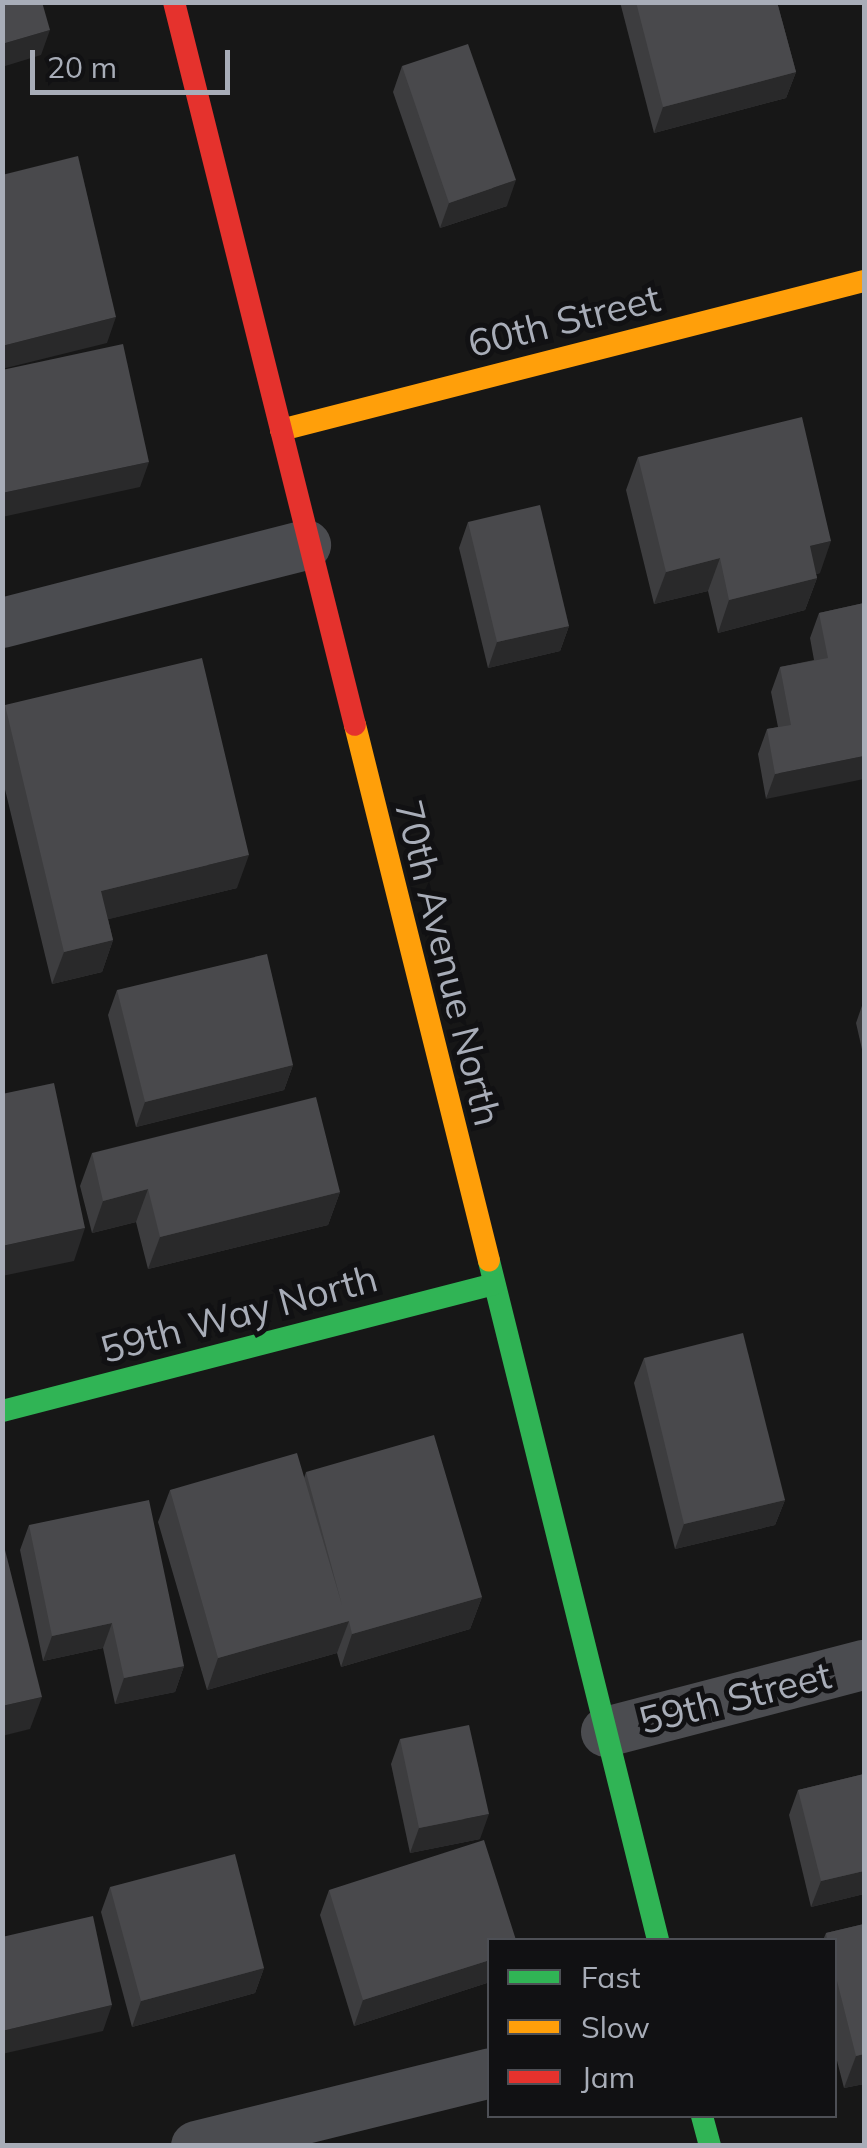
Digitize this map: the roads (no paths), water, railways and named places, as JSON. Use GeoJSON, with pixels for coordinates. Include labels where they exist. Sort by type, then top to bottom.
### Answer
{"type":"FeatureCollection","features":[{"type":"Feature","properties":{"kind":"street","name":"70th Avenue North"},"geometry":{"type":"LineString","coordinates":[[174,2],[281,430],[306,546],[658,1938]]}},
{"type":"Feature","properties":{"kind":"street","name":"60th Street"},"geometry":{"type":"LineString","coordinates":[[281,430],[864,280]]}},
{"type":"Feature","properties":{"kind":"street"},"geometry":{"type":"LineString","coordinates":[[2,623],[306,546]]}},
{"type":"Feature","properties":{"kind":"street","name":"59th Way North"},"geometry":{"type":"LineString","coordinates":[[2,1412],[494,1284]]}},
{"type":"Feature","properties":{"kind":"street","name":"59th Street"},"geometry":{"type":"LineString","coordinates":[[606,1732],[864,1665]]}},
{"type":"Feature","properties":{"kind":"street"},"geometry":{"type":"LineString","coordinates":[[196,2146],[487,2074]]}},
{"type":"Feature","properties":{"kind":"street"},"geometry":{"type":"LineString","coordinates":[[703,2118],[710,2146]]}}]}
